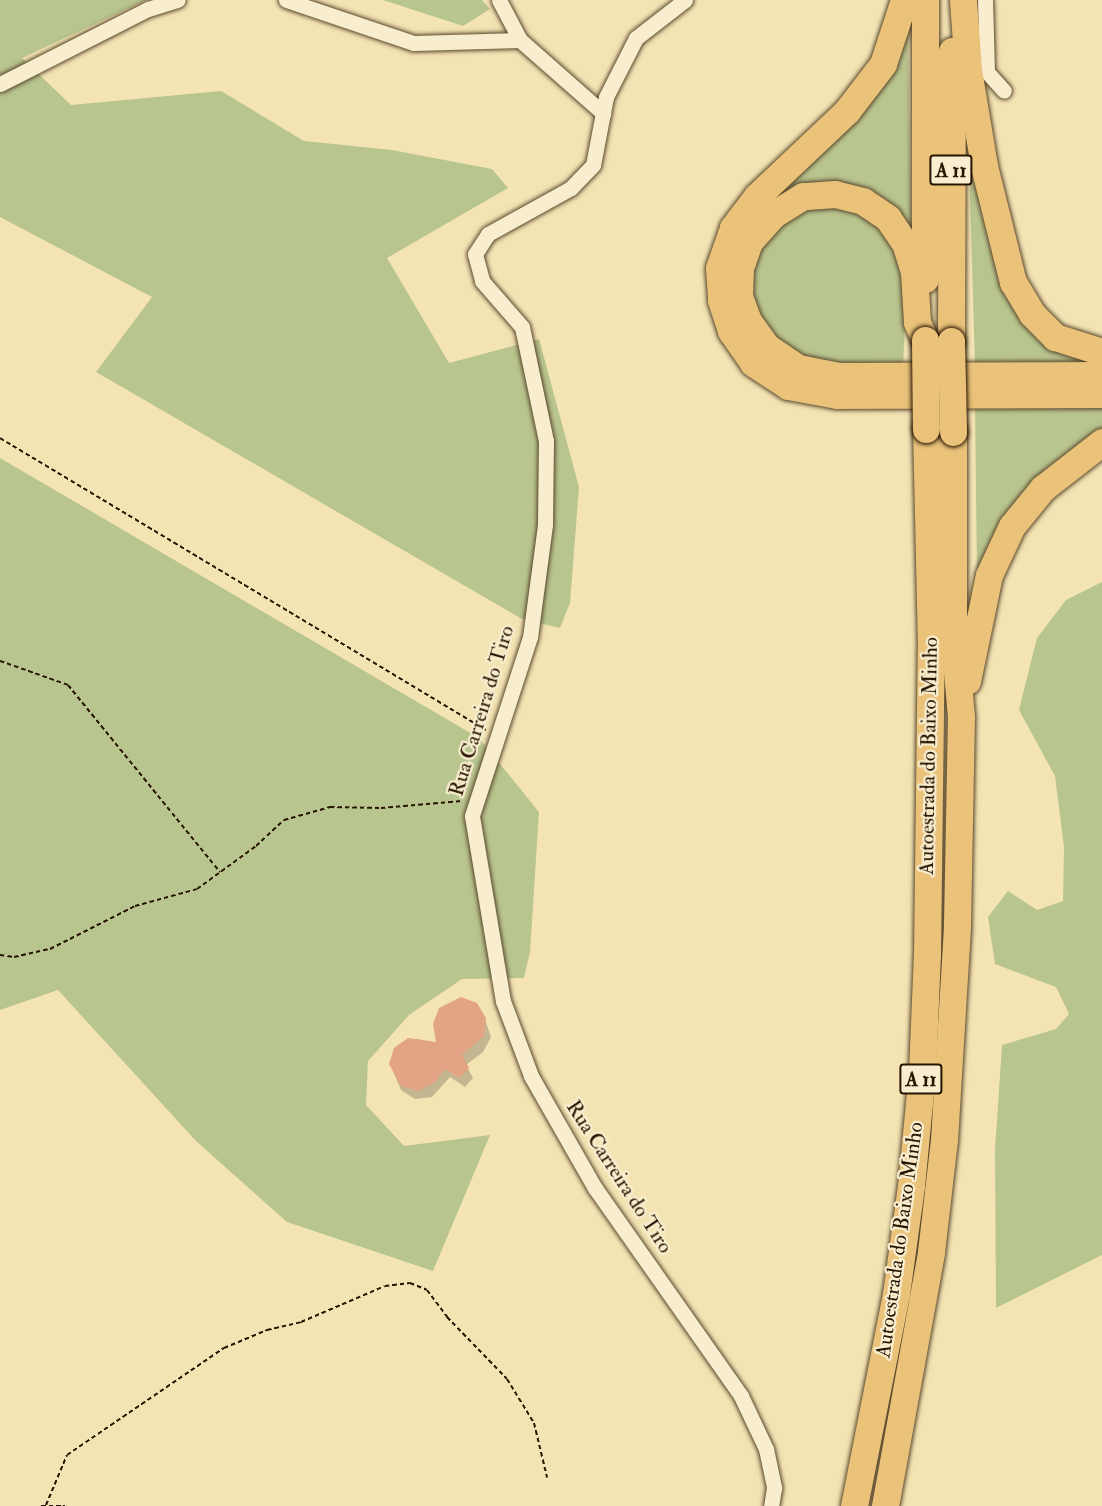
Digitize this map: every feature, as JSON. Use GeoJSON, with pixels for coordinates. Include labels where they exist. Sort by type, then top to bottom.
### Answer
{"type":"FeatureCollection","features":[{"type":"Feature","properties":{"kind":"highway"},"geometry":{"type":"LineString","coordinates":[[904,0],[883,64],[847,111],[757,196],[732,228],[719,268],[721,300],[731,331],[753,363],[788,386],[837,395],[1102,394]]}},
{"type":"Feature","properties":{"kind":"highway","name":"Autoestrada do Baixo Minho"},"geometry":{"type":"LineString","coordinates":[[885,1506],[931,1252],[944,1140],[959,895],[961,717],[953,626],[953,432],[938,340],[925,0]]}},
{"type":"Feature","properties":{"kind":"highway","name":"Autoestrada do Baixo Minho"},"geometry":{"type":"LineString","coordinates":[[854,1506],[896,1294],[911,1186],[922,1072],[927,955],[931,647],[926,429],[938,340],[952,0]]}},
{"type":"Feature","properties":{"kind":"highway"},"geometry":{"type":"LineString","coordinates":[[963,0],[968,70],[982,155],[1013,282],[1032,314],[1054,338],[1102,352]]}},
{"type":"Feature","properties":{"kind":"highway"},"geometry":{"type":"LineString","coordinates":[[938,340],[917,322],[914,272],[906,244],[888,218],[863,201],[835,194],[803,196],[774,214],[749,242],[740,268],[740,287],[748,321],[767,347],[798,368],[839,376],[1102,375]]}},
{"type":"Feature","properties":{"kind":"highway"},"geometry":{"type":"LineString","coordinates":[[961,717],[989,575],[1012,526],[1043,488],[1102,442]]}},
{"type":"Feature","properties":{"kind":"street"},"geometry":{"type":"LineString","coordinates":[[0,84],[148,9],[178,0]]}},
{"type":"Feature","properties":{"kind":"street"},"geometry":{"type":"LineString","coordinates":[[286,0],[414,43],[520,40]]}},
{"type":"Feature","properties":{"kind":"street"},"geometry":{"type":"LineString","coordinates":[[499,0],[520,40],[603,113]]}},
{"type":"Feature","properties":{"kind":"street","name":"Rua Carreira do Tiro"},"geometry":{"type":"LineString","coordinates":[[685,0],[636,38],[606,97],[593,165],[571,188],[488,234],[476,254],[482,280],[522,327],[546,441],[545,525],[530,637],[472,816],[503,1001],[531,1076],[595,1188],[741,1396],[766,1449],[774,1488],[771,1506]]}},
{"type":"Feature","properties":{"kind":"street"},"geometry":{"type":"LineString","coordinates":[[985,0],[987,72],[1004,91]]}},
{"type":"Feature","properties":{"kind":"path"},"geometry":{"type":"LineString","coordinates":[[0,438],[454,707],[496,737]]}},
{"type":"Feature","properties":{"kind":"path"},"geometry":{"type":"LineString","coordinates":[[0,661],[68,685],[220,872]]}},
{"type":"Feature","properties":{"kind":"path"},"geometry":{"type":"LineString","coordinates":[[0,955],[14,957],[50,949],[135,906],[197,889],[284,820],[330,807],[476,801]]}},
{"type":"Feature","properties":{"kind":"path"},"geometry":{"type":"LineString","coordinates":[[46,1505],[67,1455],[224,1348],[267,1330],[301,1322],[385,1286],[410,1283],[427,1290],[447,1317],[507,1379],[534,1423],[547,1477]]}},
{"type":"Feature","properties":{"kind":"path"},"geometry":{"type":"LineString","coordinates":[[41,1506],[65,1506]]}},
{"type":"Feature","properties":{"kind":"green space"},"geometry":{"type":"Polygon","coordinates":[[[0,0],[146,0],[22,58],[71,105],[221,91],[304,141],[392,150],[492,169],[508,188],[387,258],[449,363],[539,339],[579,487],[570,603],[560,628],[522,619],[96,372],[152,297],[0,217],[0,0]]]}},
{"type":"Feature","properties":{"kind":"green space"},"geometry":{"type":"Polygon","coordinates":[[[383,0],[482,0],[490,9],[463,26],[383,0]]]}},
{"type":"Feature","properties":{"kind":"green space"},"geometry":{"type":"Polygon","coordinates":[[[908,32],[911,229],[887,205],[766,202],[902,48],[908,32]]]}},
{"type":"Feature","properties":{"kind":"green space"},"geometry":{"type":"Polygon","coordinates":[[[968,129],[1005,296],[1037,339],[1057,352],[1087,363],[975,366],[968,129]]]}},
{"type":"Feature","properties":{"kind":"green space"},"geometry":{"type":"Polygon","coordinates":[[[826,206],[849,209],[870,218],[889,238],[907,283],[903,366],[830,362],[796,353],[778,341],[761,321],[752,297],[751,275],[759,249],[774,227],[796,213],[826,206]]]}},
{"type":"Feature","properties":{"kind":"green space"},"geometry":{"type":"Polygon","coordinates":[[[1102,401],[1102,429],[1074,448],[977,578],[975,405],[1102,401]]]}},
{"type":"Feature","properties":{"kind":"green space"},"geometry":{"type":"Polygon","coordinates":[[[0,458],[479,738],[539,812],[530,952],[524,978],[462,979],[409,1015],[368,1061],[366,1105],[404,1146],[490,1135],[433,1271],[287,1222],[196,1141],[58,990],[0,1010],[0,458]]]}},
{"type":"Feature","properties":{"kind":"green space"},"geometry":{"type":"Polygon","coordinates":[[[1102,582],[1102,1255],[996,1308],[995,1150],[1002,1045],[1056,1029],[1069,1014],[1056,987],[995,964],[988,917],[1008,891],[1037,910],[1063,901],[1064,847],[1055,776],[1019,710],[1037,638],[1066,600],[1102,582]]]}},
{"type":"Feature","properties":{"kind":"building"},"geometry":{"type":"Polygon","coordinates":[[[461,997],[477,1003],[486,1018],[484,1036],[462,1055],[469,1068],[459,1078],[445,1069],[434,1083],[418,1091],[401,1086],[389,1064],[394,1048],[408,1038],[436,1042],[433,1024],[439,1008],[461,997]]]}}]}
